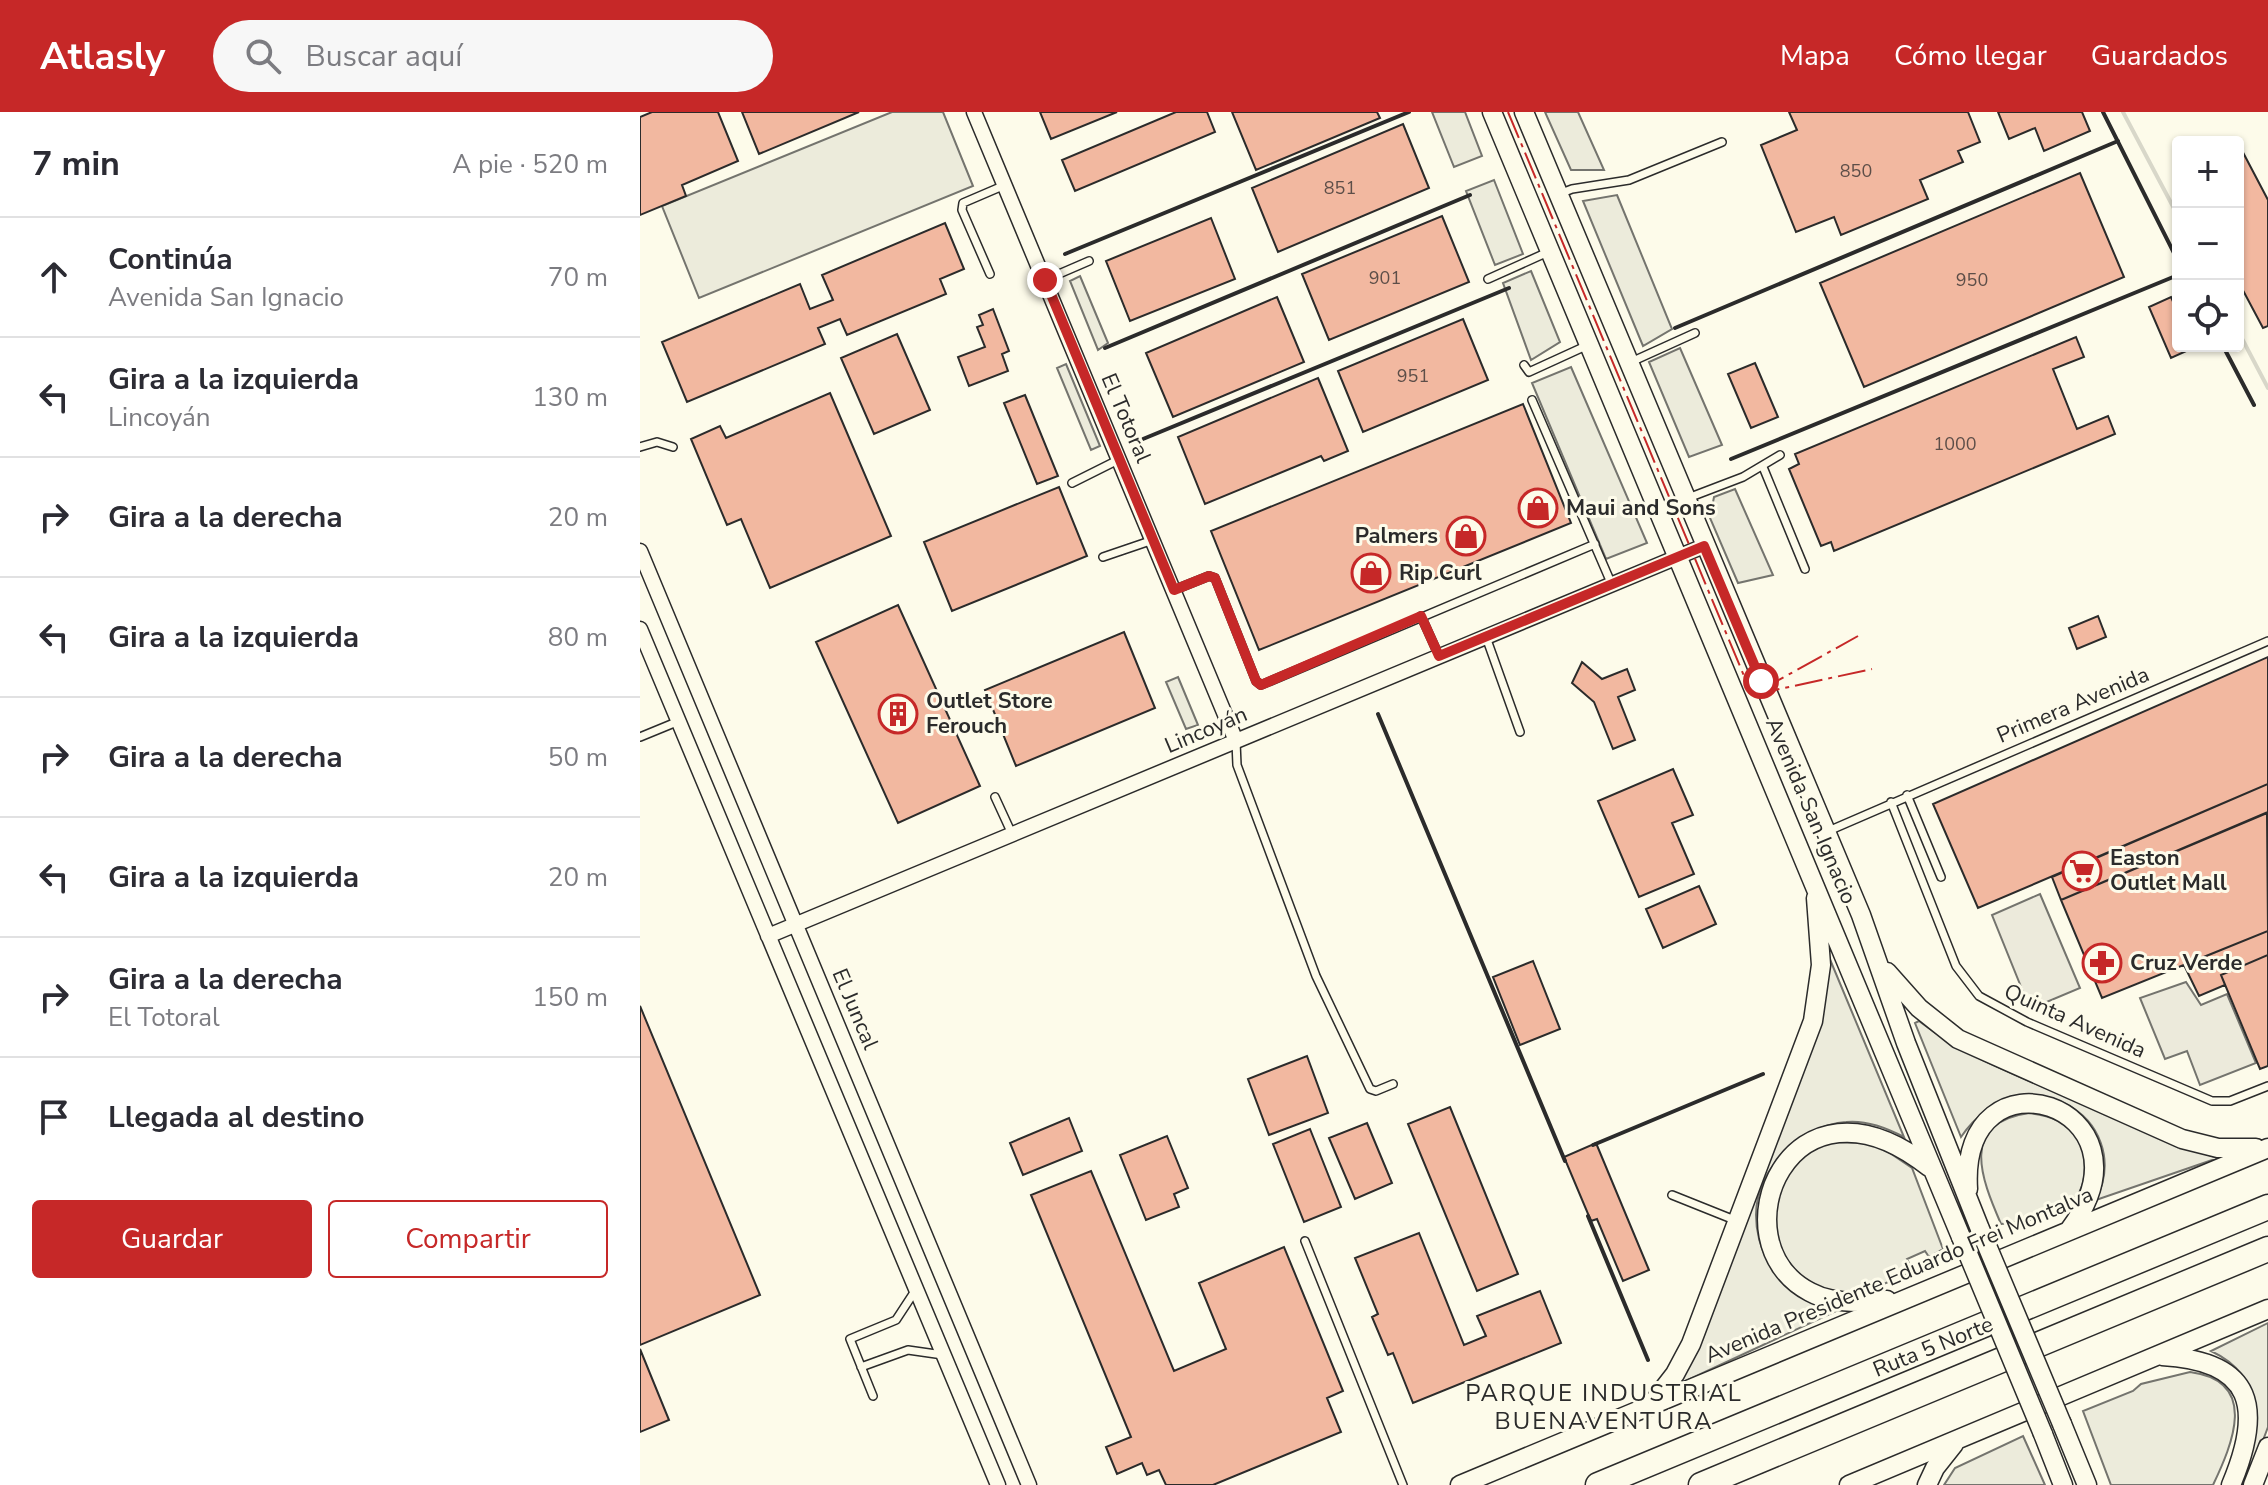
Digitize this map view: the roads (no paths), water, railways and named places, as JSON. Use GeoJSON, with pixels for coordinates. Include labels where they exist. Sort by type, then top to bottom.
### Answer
{"type":"FeatureCollection","features":[{"type":"Feature","properties":{"kind":"highway","name":"Ruta 5 Norte"},"geometry":{"type":"LineString","coordinates":[[1598,1485],[2268,1207]]}},
{"type":"Feature","properties":{"kind":"highway","name":"Ruta 5 Norte"},"geometry":{"type":"LineString","coordinates":[[1701,1485],[2268,1249]]}},
{"type":"Feature","properties":{"kind":"main road","name":"Avenida San Ignacio"},"geometry":{"type":"LineString","coordinates":[[1492,112],[2063,1485]]}},
{"type":"Feature","properties":{"kind":"main road","name":"Avenida San Ignacio"},"geometry":{"type":"LineString","coordinates":[[1524,112],[1861,915],[1906,1043],[2087,1485]]}},
{"type":"Feature","properties":{"kind":"main road"},"geometry":{"type":"LineString","coordinates":[[1636,454],[1654,453],[1663,444]]}},
{"type":"Feature","properties":{"kind":"main road"},"geometry":{"type":"LineString","coordinates":[[1649,1406],[1669,1383],[1686,1355],[1808,1039],[1821,965],[1816,885]]}},
{"type":"Feature","properties":{"kind":"main road"},"geometry":{"type":"LineString","coordinates":[[1833,926],[1848,928],[1861,915]]}},
{"type":"Feature","properties":{"kind":"main road"},"geometry":{"type":"LineString","coordinates":[[1878,960],[1925,1014],[1944,1030],[1972,1046],[2193,1143],[2231,1149],[2268,1147]]}},
{"type":"Feature","properties":{"kind":"main road"},"geometry":{"type":"LineString","coordinates":[[1969,1200],[1970,1150],[1984,1123],[2000,1111],[2018,1104],[2048,1105],[2067,1114],[2080,1127],[2094,1158],[2090,1194],[2070,1229]]}},
{"type":"Feature","properties":{"kind":"main road"},"geometry":{"type":"LineString","coordinates":[[1910,1296],[1879,1301],[1847,1301],[1819,1296],[1799,1285],[1783,1268],[1772,1247],[1767,1225],[1768,1202],[1775,1179],[1789,1158],[1807,1144],[1840,1132],[1863,1133],[1884,1139],[1931,1169]]}},
{"type":"Feature","properties":{"kind":"main road","name":"Avenida Presidente Eduardo Frei Montalva"},"geometry":{"type":"LineString","coordinates":[[1460,1485],[2268,1147]]}},
{"type":"Feature","properties":{"kind":"main road"},"geometry":{"type":"LineString","coordinates":[[1849,1485],[2268,1309]]}},
{"type":"Feature","properties":{"kind":"main road"},"geometry":{"type":"LineString","coordinates":[[2159,1356],[2207,1363],[2227,1373],[2241,1388],[2248,1409],[2248,1435],[2231,1485]]}},
{"type":"Feature","properties":{"kind":"main road"},"geometry":{"type":"LineString","coordinates":[[1927,1485],[1935,1468],[1956,1441]]}},
{"type":"Feature","properties":{"kind":"main road"},"geometry":{"type":"LineString","coordinates":[[2253,1485],[2268,1447]]}},
{"type":"Feature","properties":{"kind":"street","name":"El Totoral"},"geometry":{"type":"LineString","coordinates":[[974,112],[1236,741]]}},
{"type":"Feature","properties":{"kind":"street","name":"Lincoyán"},"geometry":{"type":"LineString","coordinates":[[768,936],[1704,546]]}},
{"type":"Feature","properties":{"kind":"street","name":"El Juncal"},"geometry":{"type":"LineString","coordinates":[[640,551],[1029,1485]]}},
{"type":"Feature","properties":{"kind":"street"},"geometry":{"type":"LineString","coordinates":[[640,629],[998,1485]]}},
{"type":"Feature","properties":{"kind":"lane"},"geometry":{"type":"LineString","coordinates":[[1559,194],[1629,180],[1722,142]]}},
{"type":"Feature","properties":{"kind":"lane"},"geometry":{"type":"LineString","coordinates":[[990,274],[962,210],[963,203],[1005,185]]}},
{"type":"Feature","properties":{"kind":"lane"},"geometry":{"type":"LineString","coordinates":[[1488,279],[1551,251]]}},
{"type":"Feature","properties":{"kind":"lane"},"geometry":{"type":"LineString","coordinates":[[1045,280],[1089,261]]}},
{"type":"Feature","properties":{"kind":"lane"},"geometry":{"type":"LineString","coordinates":[[1629,363],[1695,333]]}},
{"type":"Feature","properties":{"kind":"lane"},"geometry":{"type":"LineString","coordinates":[[1524,365],[1529,372],[1590,344]]}},
{"type":"Feature","properties":{"kind":"lane"},"geometry":{"type":"LineString","coordinates":[[1532,400],[1612,585]]}},
{"type":"Feature","properties":{"kind":"lane"},"geometry":{"type":"LineString","coordinates":[[640,447],[657,442],[673,447]]}},
{"type":"Feature","properties":{"kind":"lane"},"geometry":{"type":"LineString","coordinates":[[1685,499],[1763,467],[1780,455]]}},
{"type":"Feature","properties":{"kind":"lane"},"geometry":{"type":"LineString","coordinates":[[1072,483],[1120,459]]}},
{"type":"Feature","properties":{"kind":"lane"},"geometry":{"type":"LineString","coordinates":[[1763,467],[1805,569]]}},
{"type":"Feature","properties":{"kind":"lane"},"geometry":{"type":"LineString","coordinates":[[1103,557],[1153,540]]}},
{"type":"Feature","properties":{"kind":"lane"},"geometry":{"type":"LineString","coordinates":[[1174,590],[1209,576],[1215,578],[1256,681],[1261,685],[1595,544]]}},
{"type":"Feature","properties":{"kind":"lane"},"geometry":{"type":"LineString","coordinates":[[1421,616],[1439,656]]}},
{"type":"Feature","properties":{"kind":"lane"},"geometry":{"type":"LineString","coordinates":[[1486,637],[1520,732]]}},
{"type":"Feature","properties":{"kind":"lane","name":"Primera Avenida"},"geometry":{"type":"LineString","coordinates":[[1825,832],[2268,641]]}},
{"type":"Feature","properties":{"kind":"lane"},"geometry":{"type":"LineString","coordinates":[[640,737],[679,721]]}},
{"type":"Feature","properties":{"kind":"lane"},"geometry":{"type":"LineString","coordinates":[[1236,741],[1237,765],[1316,976],[1370,1089],[1376,1091],[1393,1084]]}},
{"type":"Feature","properties":{"kind":"lane"},"geometry":{"type":"LineString","coordinates":[[1907,795],[1941,877]]}},
{"type":"Feature","properties":{"kind":"lane"},"geometry":{"type":"LineString","coordinates":[[995,797],[1012,834]]}},
{"type":"Feature","properties":{"kind":"lane","name":"Quinta Avenida"},"geometry":{"type":"LineString","coordinates":[[1891,802],[1956,966],[1979,996],[2027,1022],[2212,1101],[2230,1101],[2268,1086]]}},
{"type":"Feature","properties":{"kind":"lane"},"geometry":{"type":"LineString","coordinates":[[1672,1195],[1738,1221]]}},
{"type":"Feature","properties":{"kind":"lane"},"geometry":{"type":"LineString","coordinates":[[1305,1241],[1403,1485]]}},
{"type":"Feature","properties":{"kind":"lane"},"geometry":{"type":"LineString","coordinates":[[873,1396],[850,1339],[896,1320],[916,1290]]}},
{"type":"Feature","properties":{"kind":"lane"},"geometry":{"type":"LineString","coordinates":[[861,1367],[908,1350],[943,1355]]}},
{"type":"Feature","properties":{"kind":"waterway"},"geometry":{"type":"LineString","coordinates":[[2123,112],[2174,208]]}},
{"type":"Feature","properties":{"kind":"waterway"},"geometry":{"type":"LineString","coordinates":[[2244,342],[2268,388]]}},
{"type":"Feature","properties":{"kind":"place","name":"Maui and Sons"},"geometry":{"type":"Point","coordinates":[1538,508]}},
{"type":"Feature","properties":{"kind":"place","name":"Palmers"},"geometry":{"type":"Point","coordinates":[1466,536]}},
{"type":"Feature","properties":{"kind":"place","name":"Rip Curl"},"geometry":{"type":"Point","coordinates":[1371,573]}},
{"type":"Feature","properties":{"kind":"place","name":"Outlet Store Ferouch"},"geometry":{"type":"Point","coordinates":[898,714]}},
{"type":"Feature","properties":{"kind":"place","name":"Easton Outlet Mall"},"geometry":{"type":"Point","coordinates":[2082,871]}},
{"type":"Feature","properties":{"kind":"place","name":"Cruz Verde"},"geometry":{"type":"Point","coordinates":[2102,963]}},
{"type":"Feature","properties":{"kind":"district","name":"PARQUE INDUSTRIAL BUENAVENTURA"},"geometry":{"type":"Point","coordinates":[1604,1407]}}]}
